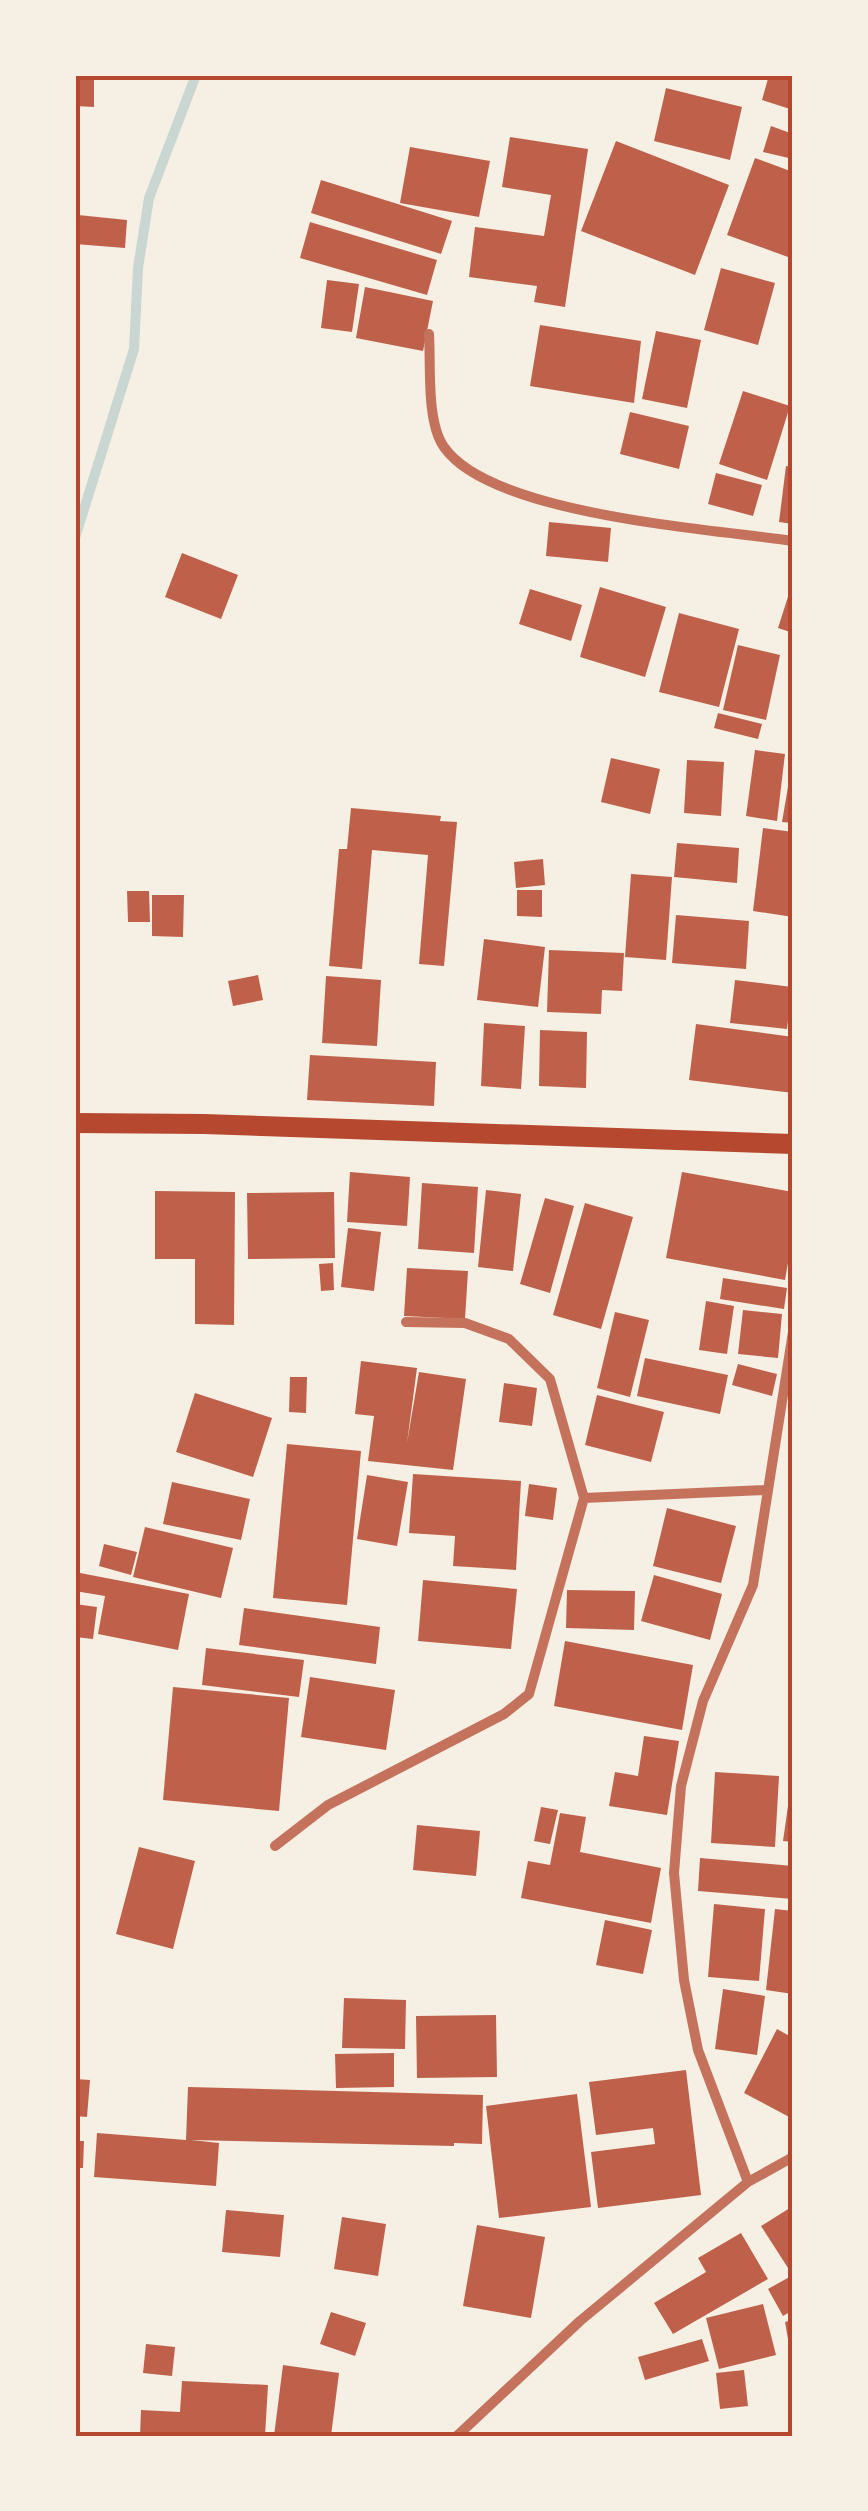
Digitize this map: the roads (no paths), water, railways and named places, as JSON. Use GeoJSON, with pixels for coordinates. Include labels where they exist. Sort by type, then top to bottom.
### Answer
{"type":"FeatureCollection","features":[{"type":"Feature","properties":{"kind":"main road"},"geometry":{"type":"LineString","coordinates":[[75,1123],[793,1144]]}},
{"type":"Feature","properties":{"kind":"street"},"geometry":{"type":"LineString","coordinates":[[429,334],[433,419],[443,446],[469,472],[517,496],[595,513],[793,541]]}},
{"type":"Feature","properties":{"kind":"street"},"geometry":{"type":"LineString","coordinates":[[275,1846],[328,1806],[504,1714],[529,1694],[584,1498],[550,1379],[509,1338],[464,1324],[406,1322]]}},
{"type":"Feature","properties":{"kind":"street"},"geometry":{"type":"LineString","coordinates":[[748,2182],[698,2050],[684,1980],[674,1873],[681,1786],[703,1700],[753,1585],[793,1332]]}},
{"type":"Feature","properties":{"kind":"street"},"geometry":{"type":"LineString","coordinates":[[584,1498],[766,1490]]}},
{"type":"Feature","properties":{"kind":"street"},"geometry":{"type":"LineString","coordinates":[[457,2436],[580,2321],[748,2182],[793,2157]]}},
{"type":"Feature","properties":{"kind":"waterway"},"geometry":{"type":"LineString","coordinates":[[75,538],[134,349],[138,268],[149,198],[196,75]]}}]}
